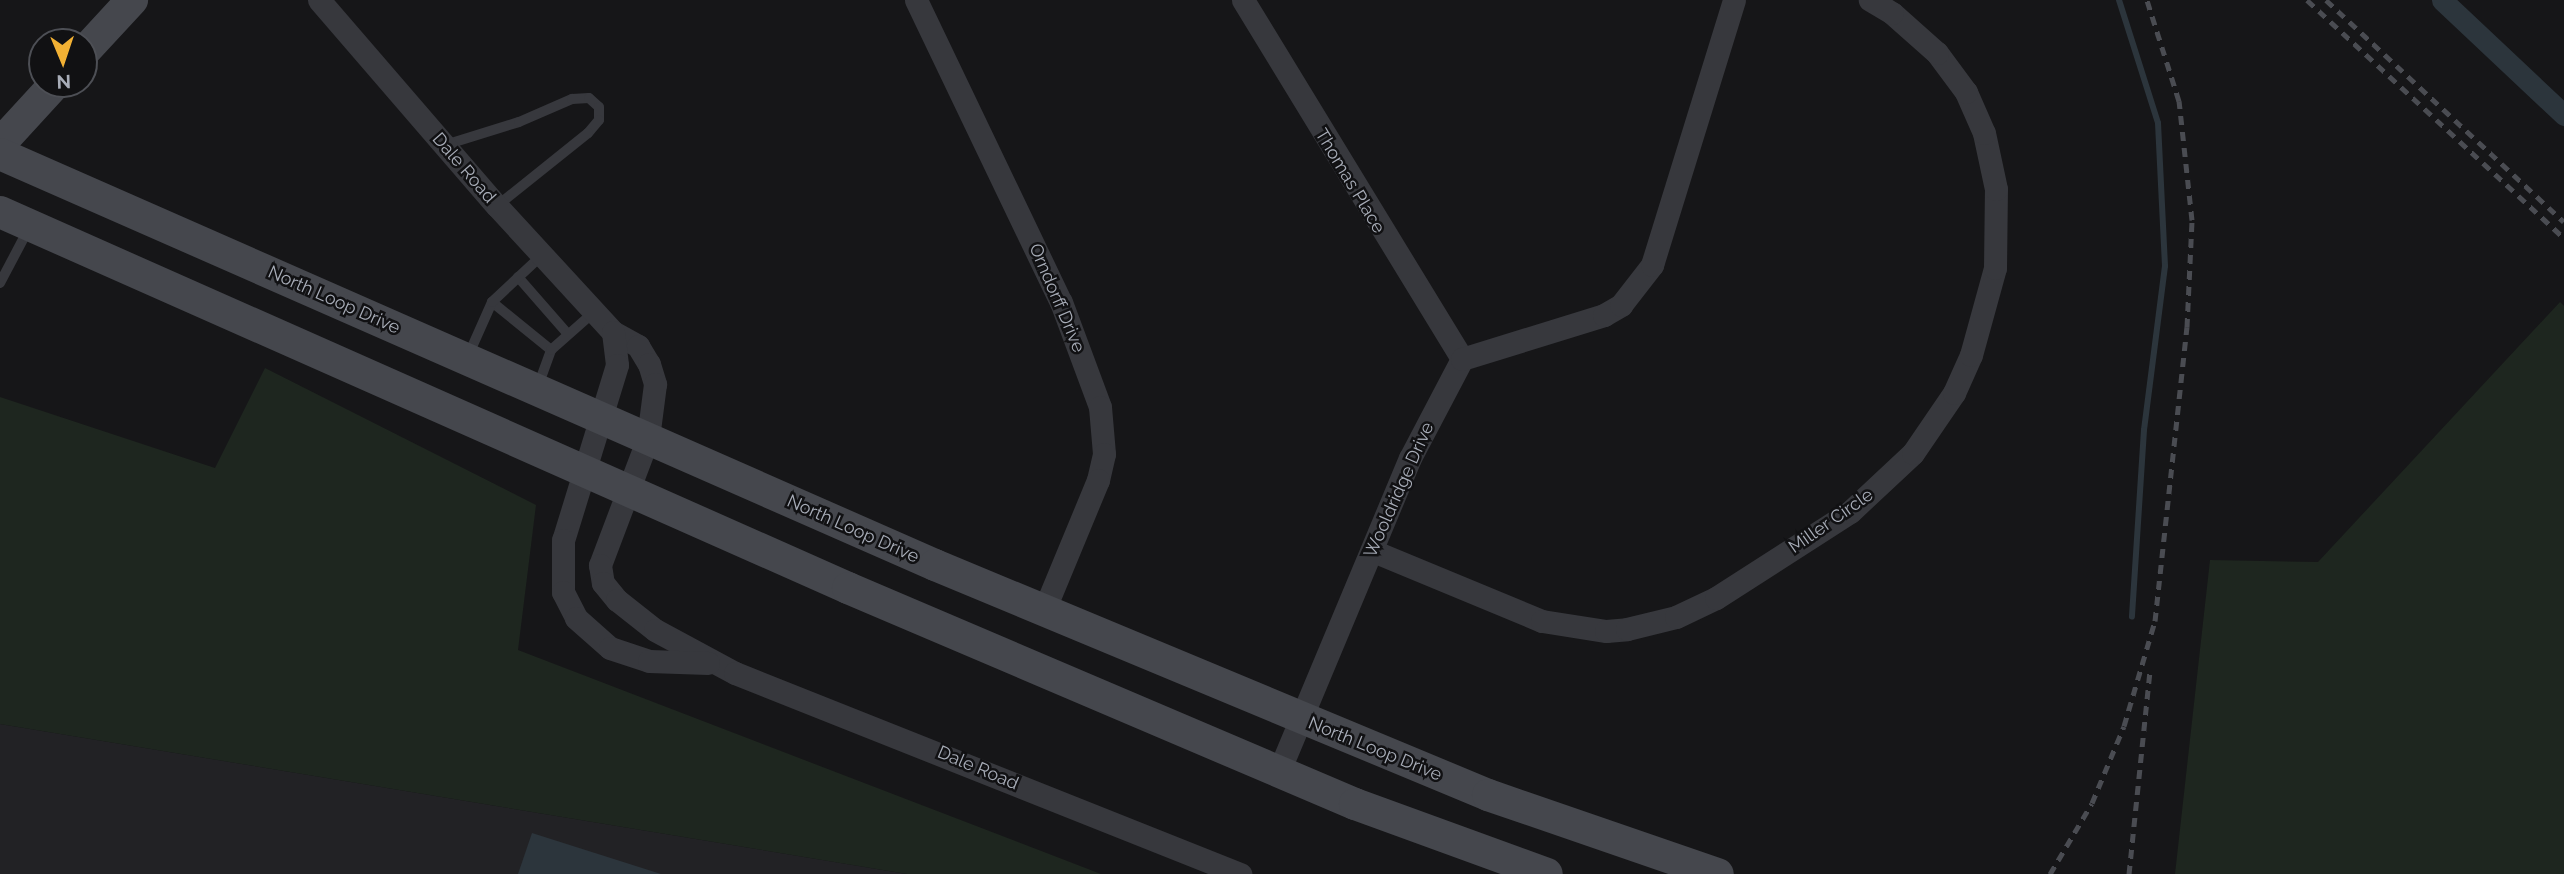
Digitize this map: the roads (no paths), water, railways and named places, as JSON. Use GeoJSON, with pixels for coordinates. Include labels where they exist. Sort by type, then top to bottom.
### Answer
{"type":"FeatureCollection","features":[{"type":"Feature","properties":{"kind":"main road"},"geometry":{"type":"LineString","coordinates":[[98,37],[132,0]]}},
{"type":"Feature","properties":{"kind":"main road"},"geometry":{"type":"LineString","coordinates":[[0,144],[42,98]]}},
{"type":"Feature","properties":{"kind":"main road","name":"North Loop Drive"},"geometry":{"type":"LineString","coordinates":[[0,154],[935,565],[1045,608],[1301,719],[1488,795],[1716,874]]}},
{"type":"Feature","properties":{"kind":"main road"},"geometry":{"type":"LineString","coordinates":[[0,212],[628,490],[1279,771],[1427,832],[1547,874]]}},
{"type":"Feature","properties":{"kind":"street","name":"Dale Road"},"geometry":{"type":"LineString","coordinates":[[319,0],[497,206],[594,312],[613,332],[638,346],[655,383],[648,438],[604,546],[603,583],[655,630],[715,663],[1240,874]]}},
{"type":"Feature","properties":{"kind":"street","name":"Orndorff Drive"},"geometry":{"type":"LineString","coordinates":[[916,0],[1061,302],[1100,407],[1104,454],[1097,480],[1045,608]]}},
{"type":"Feature","properties":{"kind":"street","name":"Thomas Place"},"geometry":{"type":"LineString","coordinates":[[1242,0],[1462,359]]}},
{"type":"Feature","properties":{"kind":"street"},"geometry":{"type":"LineString","coordinates":[[1462,359],[1591,320],[1621,305],[1639,284],[1666,227],[1734,0]]}},
{"type":"Feature","properties":{"kind":"street","name":"Miller Circle"},"geometry":{"type":"LineString","coordinates":[[1373,551],[1542,621],[1606,631],[1627,629],[1676,617],[1716,598],[1850,512],[1913,453],[1954,393],[1971,355],[1995,268],[1996,188],[1984,133],[1966,92],[1937,53],[1892,13],[1870,0]]}},
{"type":"Feature","properties":{"kind":"street","name":"Dale Road"},"geometry":{"type":"LineString","coordinates":[[613,332],[617,365],[559,562],[562,592],[576,618],[595,637],[628,656],[672,663],[715,663]]}},
{"type":"Feature","properties":{"kind":"street","name":"Wooldridge Drive"},"geometry":{"type":"LineString","coordinates":[[1279,771],[1410,458],[1462,359]]}},
{"type":"Feature","properties":{"kind":"lane"},"geometry":{"type":"LineString","coordinates":[[444,145],[519,122],[572,99],[589,98],[598,107],[599,120],[588,133],[497,206]]}},
{"type":"Feature","properties":{"kind":"lane"},"geometry":{"type":"LineString","coordinates":[[0,283],[30,225]]}},
{"type":"Feature","properties":{"kind":"lane"},"geometry":{"type":"LineString","coordinates":[[467,358],[492,302],[542,255]]}},
{"type":"Feature","properties":{"kind":"lane"},"geometry":{"type":"LineString","coordinates":[[518,277],[568,333]]}},
{"type":"Feature","properties":{"kind":"lane"},"geometry":{"type":"LineString","coordinates":[[492,302],[551,350]]}},
{"type":"Feature","properties":{"kind":"lane"},"geometry":{"type":"LineString","coordinates":[[537,389],[551,350],[594,312]]}},
{"type":"Feature","properties":{"kind":"waterway"},"geometry":{"type":"LineString","coordinates":[[2119,0],[2158,123],[2165,266],[2144,430],[2132,617]]}},
{"type":"Feature","properties":{"kind":"waterway"},"geometry":{"type":"LineString","coordinates":[[2442,0],[2564,115]]}},
{"type":"Feature","properties":{"kind":"railway"},"geometry":{"type":"LineString","coordinates":[[2050,874],[2092,803],[2124,726],[2155,621],[2187,327],[2192,220],[2179,101],[2147,0]]}},
{"type":"Feature","properties":{"kind":"railway"},"geometry":{"type":"LineString","coordinates":[[2307,0],[2564,238]]}},
{"type":"Feature","properties":{"kind":"railway"},"geometry":{"type":"LineString","coordinates":[[2326,0],[2564,222]]}},
{"type":"Feature","properties":{"kind":"railway"},"geometry":{"type":"LineString","coordinates":[[2129,874],[2150,670]]}}]}
